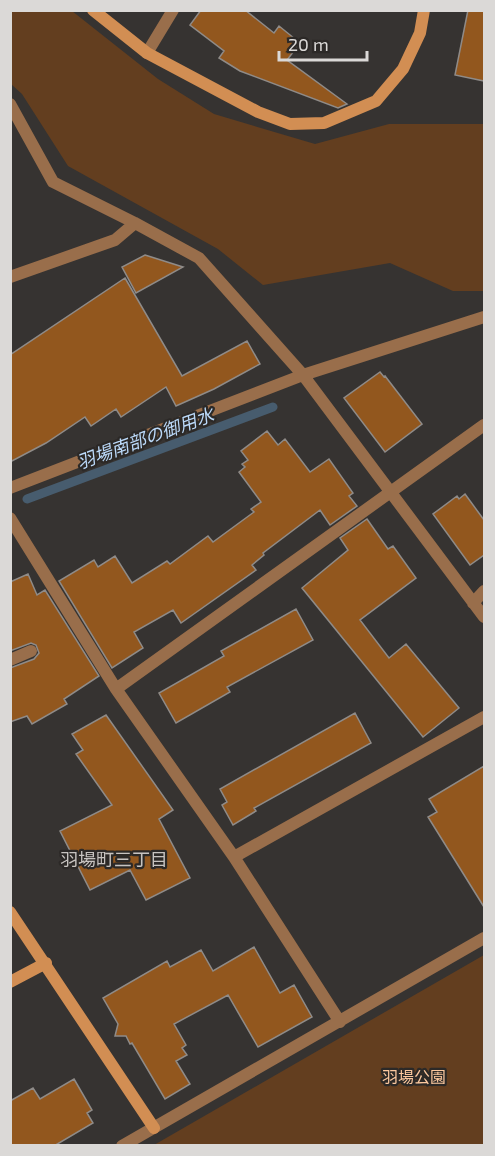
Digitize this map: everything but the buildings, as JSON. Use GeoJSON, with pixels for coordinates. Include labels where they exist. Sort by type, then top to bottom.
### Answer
{"type":"FeatureCollection","features":[{"type":"Feature","properties":{"kind":"street"},"geometry":{"type":"LineString","coordinates":[[93,10],[147,53],[258,112],[290,124],[324,123],[376,101],[403,69],[420,33],[424,10]]}},
{"type":"Feature","properties":{"kind":"street"},"geometry":{"type":"LineString","coordinates":[[147,53],[173,10]]}},
{"type":"Feature","properties":{"kind":"street"},"geometry":{"type":"LineString","coordinates":[[10,104],[53,182],[199,258],[303,375],[484,617]]}},
{"type":"Feature","properties":{"kind":"street"},"geometry":{"type":"LineString","coordinates":[[10,277],[116,240],[135,223]]}},
{"type":"Feature","properties":{"kind":"street"},"geometry":{"type":"LineString","coordinates":[[10,488],[303,375],[484,317]]}},
{"type":"Feature","properties":{"kind":"street"},"geometry":{"type":"LineString","coordinates":[[116,689],[484,425]]}},
{"type":"Feature","properties":{"kind":"street"},"geometry":{"type":"LineString","coordinates":[[10,518],[116,689],[234,857],[340,1022]]}},
{"type":"Feature","properties":{"kind":"street"},"geometry":{"type":"LineString","coordinates":[[473,603],[484,591]]}},
{"type":"Feature","properties":{"kind":"street"},"geometry":{"type":"LineString","coordinates":[[10,660],[31,651]]}},
{"type":"Feature","properties":{"kind":"street"},"geometry":{"type":"LineString","coordinates":[[234,857],[484,717]]}},
{"type":"Feature","properties":{"kind":"street"},"geometry":{"type":"LineString","coordinates":[[10,912],[154,1128]]}},
{"type":"Feature","properties":{"kind":"street"},"geometry":{"type":"LineString","coordinates":[[122,1146],[484,938]]}},
{"type":"Feature","properties":{"kind":"street"},"geometry":{"type":"LineString","coordinates":[[10,982],[46,963]]}},
{"type":"Feature","properties":{"kind":"green space"},"geometry":{"type":"Polygon","coordinates":[[[11,10],[72,11],[158,79],[214,114],[315,144],[389,124],[484,124],[484,291],[453,291],[390,263],[263,285],[218,249],[68,166],[22,94],[11,84],[11,10]]]}},
{"type":"Feature","properties":{"kind":"green space","name":"羽場公園"},"geometry":{"type":"Polygon","coordinates":[[[484,955],[484,1145],[154,1145],[484,955]]]}},
{"type":"Feature","properties":{"kind":"waterway","name":"羽場南部の御用水"},"geometry":{"type":"LineString","coordinates":[[27,499],[273,407]]}},
{"type":"Feature","properties":{"kind":"district","name":"羽場町三丁目"},"geometry":{"type":"Point","coordinates":[114,859]}}]}
